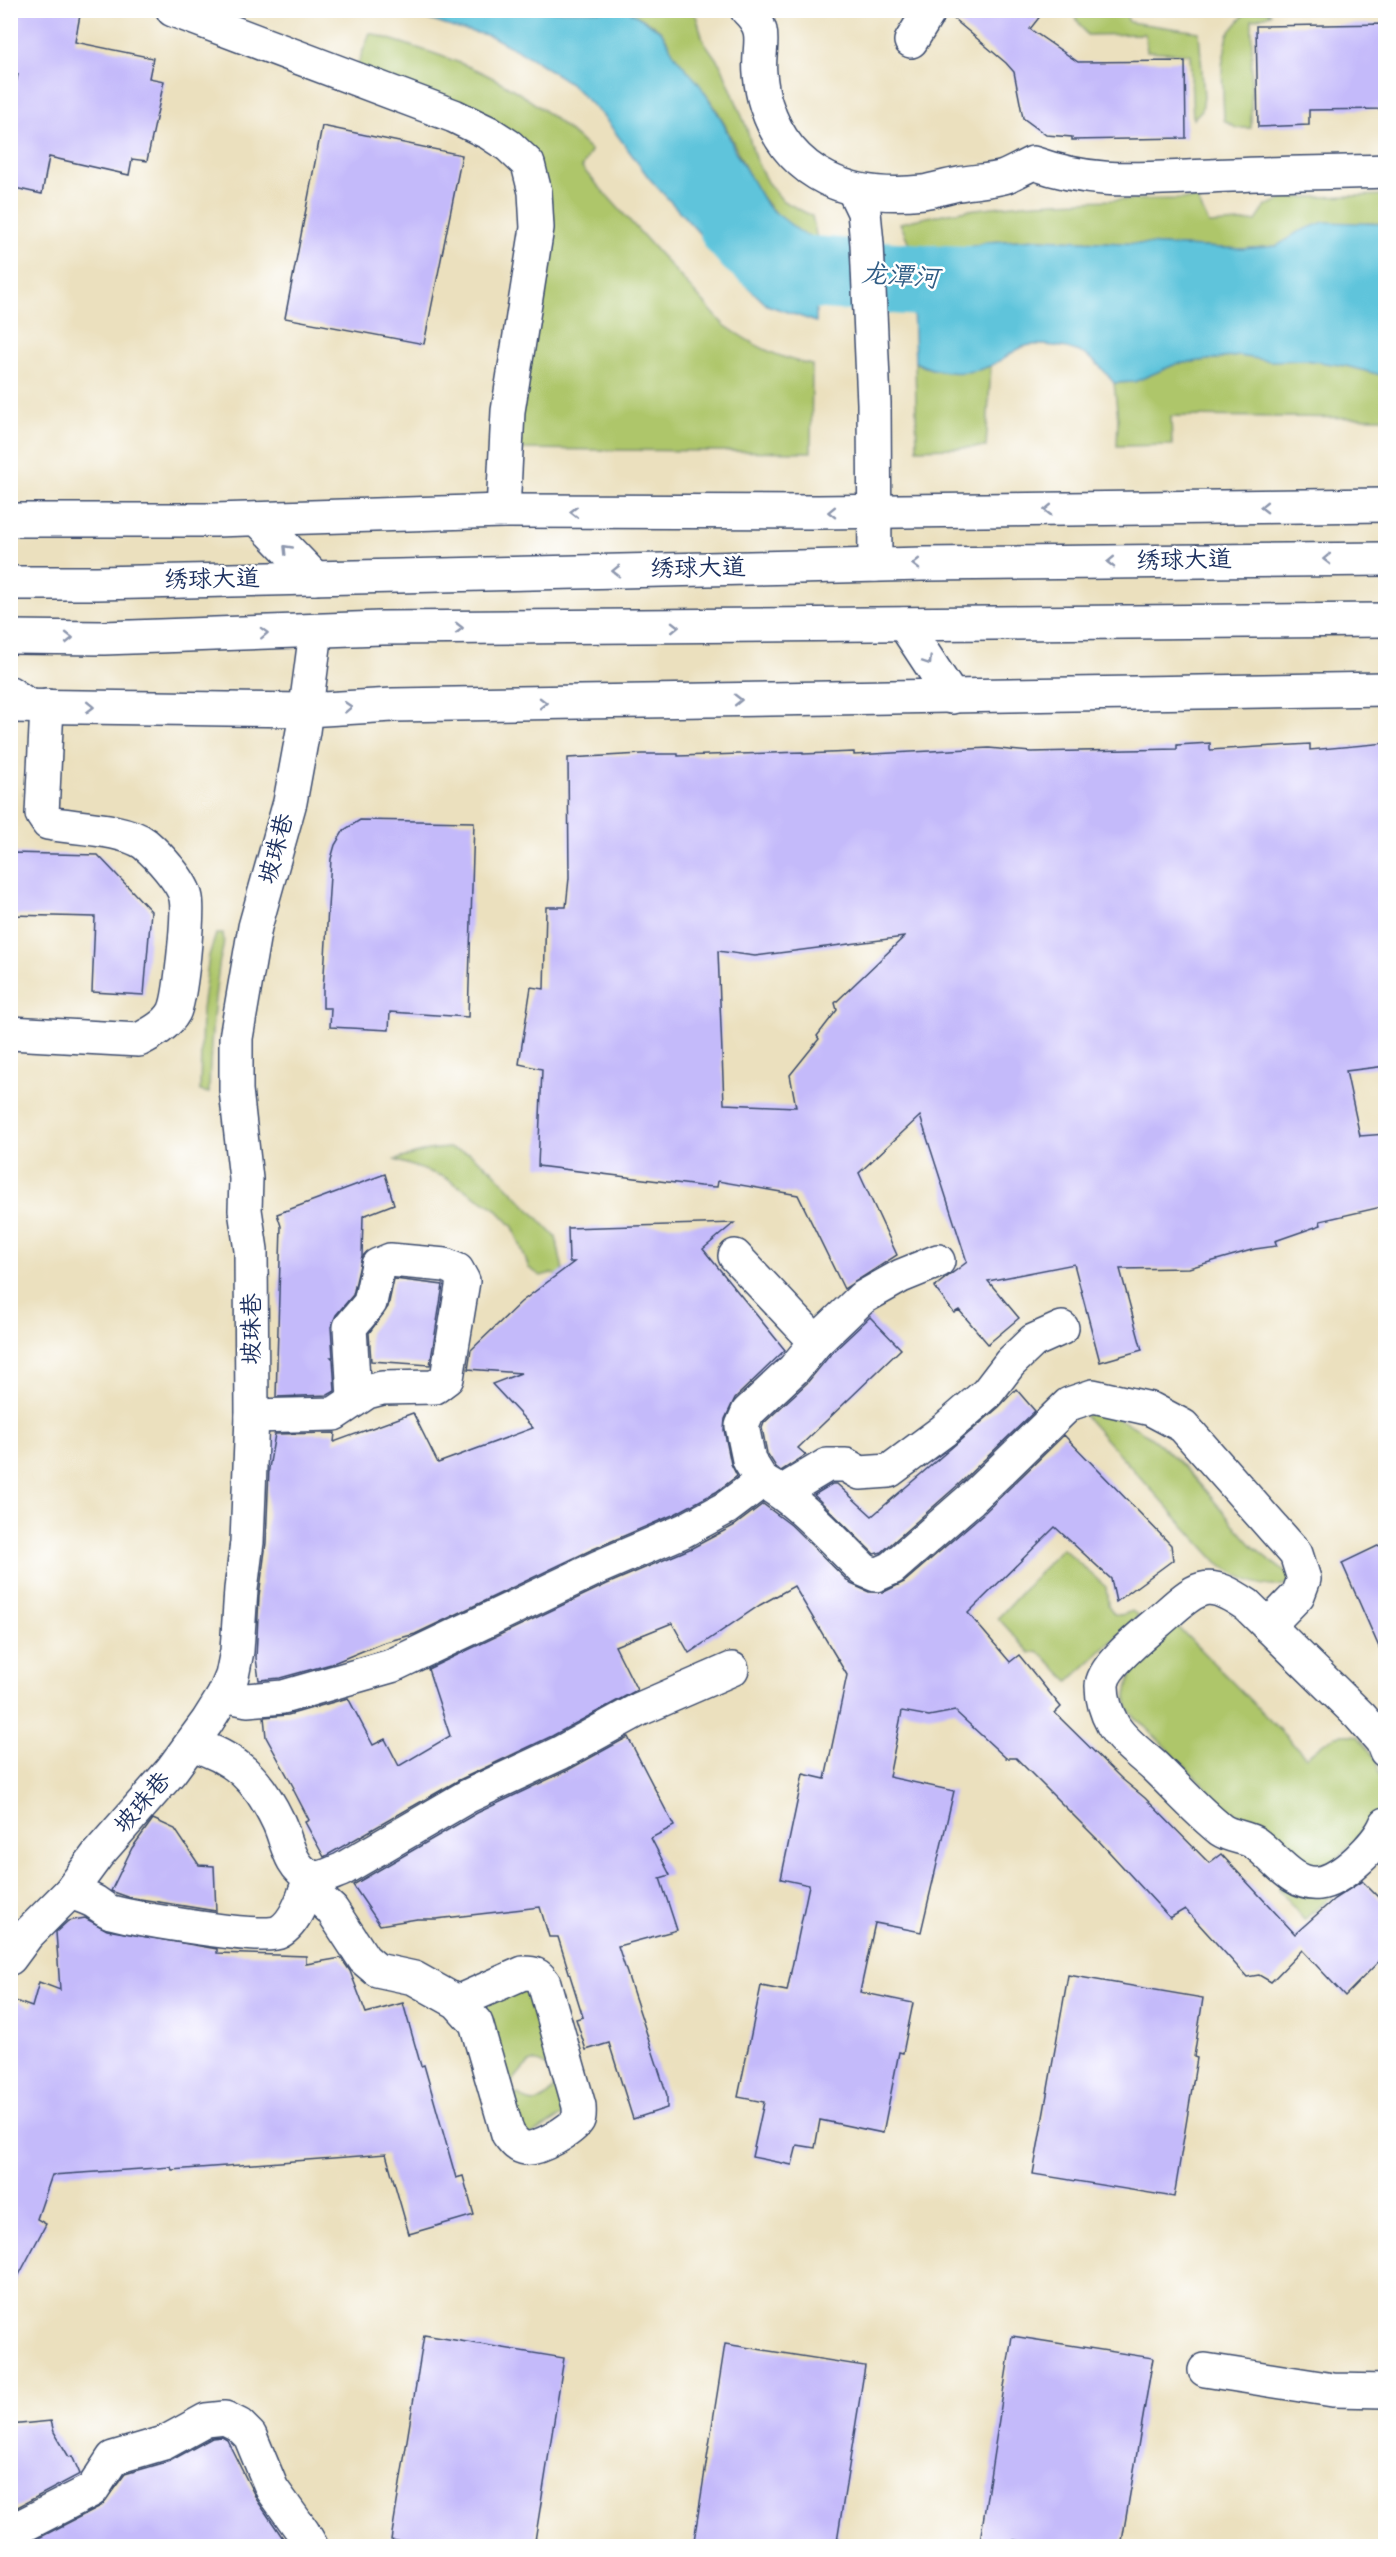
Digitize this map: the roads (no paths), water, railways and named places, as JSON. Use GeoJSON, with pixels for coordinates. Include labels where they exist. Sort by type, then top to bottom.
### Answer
{"type":"FeatureCollection","features":[{"type":"Feature","properties":{"kind":"street"},"geometry":{"type":"LineString","coordinates":[[173,10],[454,116],[489,133],[509,146],[528,164],[535,192],[537,228],[508,411],[503,512]]}},
{"type":"Feature","properties":{"kind":"street"},"geometry":{"type":"LineString","coordinates":[[747,10],[759,21],[762,42],[759,73],[767,106],[782,140],[806,168],[828,180],[853,189],[888,193],[924,192],[1004,177],[1033,163],[1056,171],[1091,178],[1128,181],[1209,176],[1386,171]]}},
{"type":"Feature","properties":{"kind":"street"},"geometry":{"type":"LineString","coordinates":[[911,41],[930,10]]}},
{"type":"Feature","properties":{"kind":"street"},"geometry":{"type":"LineString","coordinates":[[853,189],[864,212],[867,244],[874,403],[875,565]]}},
{"type":"Feature","properties":{"kind":"street"},"geometry":{"type":"LineString","coordinates":[[10,520],[258,519],[503,512],[873,512],[1386,505]]}},
{"type":"Feature","properties":{"kind":"street"},"geometry":{"type":"LineString","coordinates":[[258,519],[315,578]]}},
{"type":"Feature","properties":{"kind":"street","name":"绣球大道"},"geometry":{"type":"LineString","coordinates":[[10,583],[97,583],[875,565],[1386,558]]}},
{"type":"Feature","properties":{"kind":"street"},"geometry":{"type":"LineString","coordinates":[[10,638],[104,638],[316,631],[1386,620]]}},
{"type":"Feature","properties":{"kind":"street"},"geometry":{"type":"LineString","coordinates":[[904,624],[952,697]]}},
{"type":"Feature","properties":{"kind":"street","name":"坡珠巷"},"geometry":{"type":"LineString","coordinates":[[10,1958],[27,1935],[70,1892],[98,1854],[171,1771],[224,1695],[232,1676],[237,1651],[247,1542],[252,1416],[251,1250],[245,1210],[246,1179],[236,1090],[236,1038],[255,927],[290,802],[306,710],[316,631]]}},
{"type":"Feature","properties":{"kind":"street"},"geometry":{"type":"LineString","coordinates":[[10,1033],[140,1040],[157,1031],[174,1012],[182,983],[186,898],[173,873],[144,843],[110,831],[48,822],[42,814],[24,703],[306,710],[393,705],[1386,689]]}},
{"type":"Feature","properties":{"kind":"street"},"geometry":{"type":"LineString","coordinates":[[735,1256],[816,1342]]}},
{"type":"Feature","properties":{"kind":"street"},"geometry":{"type":"LineString","coordinates":[[252,1416],[334,1414],[354,1398],[366,1392],[382,1388],[435,1387],[447,1378],[463,1281],[458,1270],[446,1265],[390,1260],[378,1265],[370,1303],[350,1327],[354,1398]]}},
{"type":"Feature","properties":{"kind":"street"},"geometry":{"type":"LineString","coordinates":[[938,1261],[901,1276],[862,1298],[816,1342],[794,1369],[748,1412],[742,1426],[749,1460],[772,1486],[805,1511],[864,1570],[876,1575],[892,1568],[970,1499],[1068,1404],[1093,1396],[1151,1409],[1182,1426],[1296,1554],[1304,1579],[1298,1594],[1268,1626]]}},
{"type":"Feature","properties":{"kind":"street"},"geometry":{"type":"LineString","coordinates":[[224,1695],[247,1700],[284,1697],[391,1666],[682,1531],[772,1486],[827,1465],[846,1465],[860,1473],[889,1471],[943,1431],[987,1393],[1010,1363],[1033,1341],[1062,1328]]}},
{"type":"Feature","properties":{"kind":"street"},"geometry":{"type":"LineString","coordinates":[[1384,1830],[1349,1868],[1334,1879],[1319,1883],[1304,1882],[1293,1876],[1252,1841],[1223,1831],[1114,1727],[1105,1705],[1102,1684],[1108,1669],[1179,1603],[1193,1593],[1210,1587],[1228,1592],[1247,1605],[1360,1716],[1382,1741],[1386,1751]]}},
{"type":"Feature","properties":{"kind":"street"},"geometry":{"type":"LineString","coordinates":[[70,1892],[94,1901],[107,1911],[127,1915],[208,1929],[261,1934],[278,1933],[293,1916],[308,1884],[341,1869],[477,1792],[560,1753],[666,1696],[732,1669]]}},
{"type":"Feature","properties":{"kind":"street"},"geometry":{"type":"LineString","coordinates":[[191,1744],[223,1756],[247,1773],[263,1794],[279,1823],[289,1852],[308,1884],[332,1910],[364,1959],[377,1970],[414,1978],[457,2002],[476,2023],[508,2134],[515,2143],[525,2148],[537,2148],[573,2127],[579,2118],[579,2106],[544,1983],[540,1977],[534,1973],[523,1973],[457,2002]]}},
{"type":"Feature","properties":{"kind":"street"},"geometry":{"type":"LineString","coordinates":[[1205,2370],[1333,2390],[1386,2391]]}},
{"type":"Feature","properties":{"kind":"street"},"geometry":{"type":"LineString","coordinates":[[10,2532],[92,2490],[113,2458],[164,2443],[206,2420],[225,2418],[239,2425],[250,2436],[272,2489],[311,2547]]}},
{"type":"Feature","properties":{"kind":"water"},"geometry":{"type":"Polygon","coordinates":[[[403,11],[629,11],[661,31],[676,57],[700,85],[722,120],[735,151],[767,206],[803,234],[817,239],[816,322],[767,305],[749,288],[649,178],[604,117],[570,83],[535,60],[491,36],[454,28],[403,11]]]}},
{"type":"Feature","properties":{"kind":"water"},"geometry":{"type":"Polygon","coordinates":[[[1324,222],[1385,224],[1385,376],[1346,366],[1305,360],[1271,361],[1239,356],[1176,364],[1134,382],[1114,383],[1100,366],[1085,355],[1067,348],[1038,345],[1028,345],[990,366],[971,371],[942,371],[915,362],[911,248],[962,249],[987,242],[1039,239],[1243,249],[1277,246],[1298,232],[1324,222]]]}},
{"type":"Feature","properties":{"kind":"waterway","name":"龙潭河"},"geometry":{"type":"LineString","coordinates":[[735,227],[749,243],[784,270],[1010,284]]}}]}
